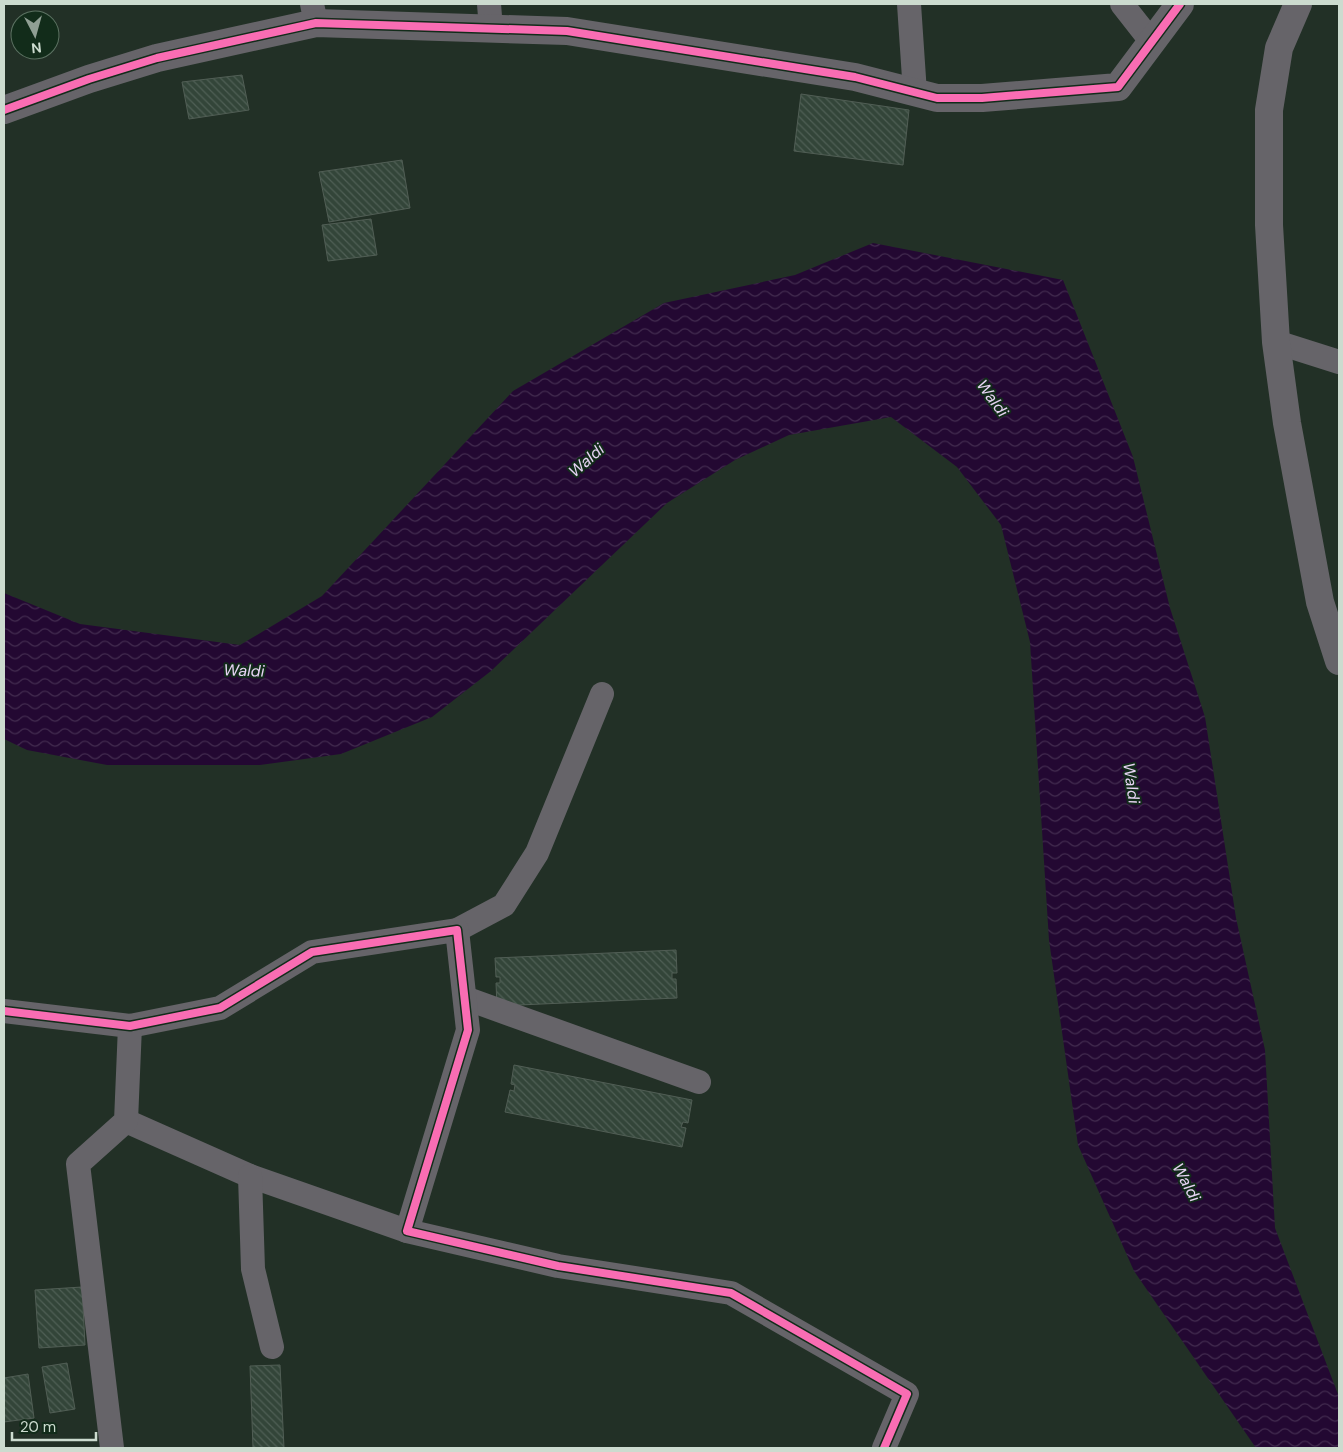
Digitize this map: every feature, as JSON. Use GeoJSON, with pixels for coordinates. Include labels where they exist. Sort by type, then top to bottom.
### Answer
{"type":"FeatureCollection","features":[{"type":"Feature","properties":{"kind":"street"},"geometry":{"type":"LineString","coordinates":[[909,4],[915,92]]}},
{"type":"Feature","properties":{"kind":"street"},"geometry":{"type":"LineString","coordinates":[[1122,4],[1151,41]]}},
{"type":"Feature","properties":{"kind":"street"},"geometry":{"type":"LineString","coordinates":[[4,110],[89,79],[314,13],[490,16],[567,32],[855,76],[937,98],[982,98],[1118,87],[1180,4]]}},
{"type":"Feature","properties":{"kind":"street"},"geometry":{"type":"LineString","coordinates":[[1298,4],[1279,48],[1269,110],[1269,225],[1276,342],[1287,422],[1320,602],[1339,661]]}},
{"type":"Feature","properties":{"kind":"street"},"geometry":{"type":"LineString","coordinates":[[1276,342],[1339,362]]}},
{"type":"Feature","properties":{"kind":"street"},"geometry":{"type":"LineString","coordinates":[[4,1011],[130,1026],[220,1008],[312,952],[457,930],[504,905],[537,853],[602,694]]}},
{"type":"Feature","properties":{"kind":"street"},"geometry":{"type":"LineString","coordinates":[[407,1231],[468,1030],[457,930]]}},
{"type":"Feature","properties":{"kind":"street"},"geometry":{"type":"LineString","coordinates":[[465,998],[699,1082]]}},
{"type":"Feature","properties":{"kind":"street"},"geometry":{"type":"LineString","coordinates":[[112,1448],[78,1164],[126,1121],[130,1026]]}},
{"type":"Feature","properties":{"kind":"street"},"geometry":{"type":"LineString","coordinates":[[126,1121],[250,1176],[407,1231],[558,1266],[730,1293],[907,1394],[884,1448]]}},
{"type":"Feature","properties":{"kind":"street"},"geometry":{"type":"LineString","coordinates":[[250,1176],[253,1270],[272,1348]]}},
{"type":"Feature","properties":{"kind":"water","name":"Waldi"},"geometry":{"type":"Polygon","coordinates":[[[873,243],[1063,280],[1133,457],[1170,608],[1205,717],[1236,918],[1265,1050],[1275,1228],[1339,1397],[1339,1448],[1256,1448],[1134,1271],[1078,1145],[1049,940],[1030,642],[1001,525],[957,467],[891,417],[789,435],[735,460],[667,503],[491,671],[432,717],[341,754],[260,765],[107,765],[27,750],[4,739],[4,593],[80,624],[240,645],[322,596],[513,391],[664,303],[795,275],[873,243]]]}},
{"type":"Feature","properties":{"kind":"building"},"geometry":{"type":"Polygon","coordinates":[[[242,75],[249,110],[189,119],[182,82],[242,75]]]}},
{"type":"Feature","properties":{"kind":"building"},"geometry":{"type":"Polygon","coordinates":[[[801,94],[909,110],[903,165],[794,151],[801,94]]]}},
{"type":"Feature","properties":{"kind":"building"},"geometry":{"type":"Polygon","coordinates":[[[402,160],[410,208],[329,222],[319,172],[402,160]]]}},
{"type":"Feature","properties":{"kind":"building"},"geometry":{"type":"Polygon","coordinates":[[[371,219],[377,255],[328,261],[322,225],[371,219]]]}},
{"type":"Feature","properties":{"kind":"building"},"geometry":{"type":"Polygon","coordinates":[[[676,950],[677,973],[672,973],[672,979],[676,979],[677,998],[497,1006],[496,983],[500,983],[500,977],[496,977],[495,958],[676,950]]]}},
{"type":"Feature","properties":{"kind":"building"},"geometry":{"type":"Polygon","coordinates":[[[514,1065],[692,1100],[688,1123],[683,1122],[681,1127],[686,1128],[682,1147],[505,1112],[510,1090],[514,1091],[515,1085],[511,1084],[514,1065]]]}},
{"type":"Feature","properties":{"kind":"building"},"geometry":{"type":"Polygon","coordinates":[[[82,1287],[85,1345],[39,1348],[35,1290],[82,1287]]]}},
{"type":"Feature","properties":{"kind":"building"},"geometry":{"type":"Polygon","coordinates":[[[67,1363],[75,1409],[50,1413],[42,1367],[67,1363]]]}},
{"type":"Feature","properties":{"kind":"building"},"geometry":{"type":"Polygon","coordinates":[[[280,1365],[284,1448],[253,1448],[250,1366],[280,1365]]]}},
{"type":"Feature","properties":{"kind":"building"},"geometry":{"type":"Polygon","coordinates":[[[28,1374],[34,1418],[4,1422],[4,1378],[28,1374]]]}},
{"type":"Feature","properties":{"kind":"cycle path"},"geometry":{"type":"LineString","coordinates":[[4,110],[89,79],[157,58],[316,23],[567,31],[855,77],[937,98],[982,98],[1118,87],[1180,4]]}},
{"type":"Feature","properties":{"kind":"cycle path"},"geometry":{"type":"LineString","coordinates":[[4,1011],[130,1026],[220,1008],[312,952],[457,930],[468,1030],[407,1231],[558,1266],[731,1293],[907,1394],[884,1448]]}}]}
